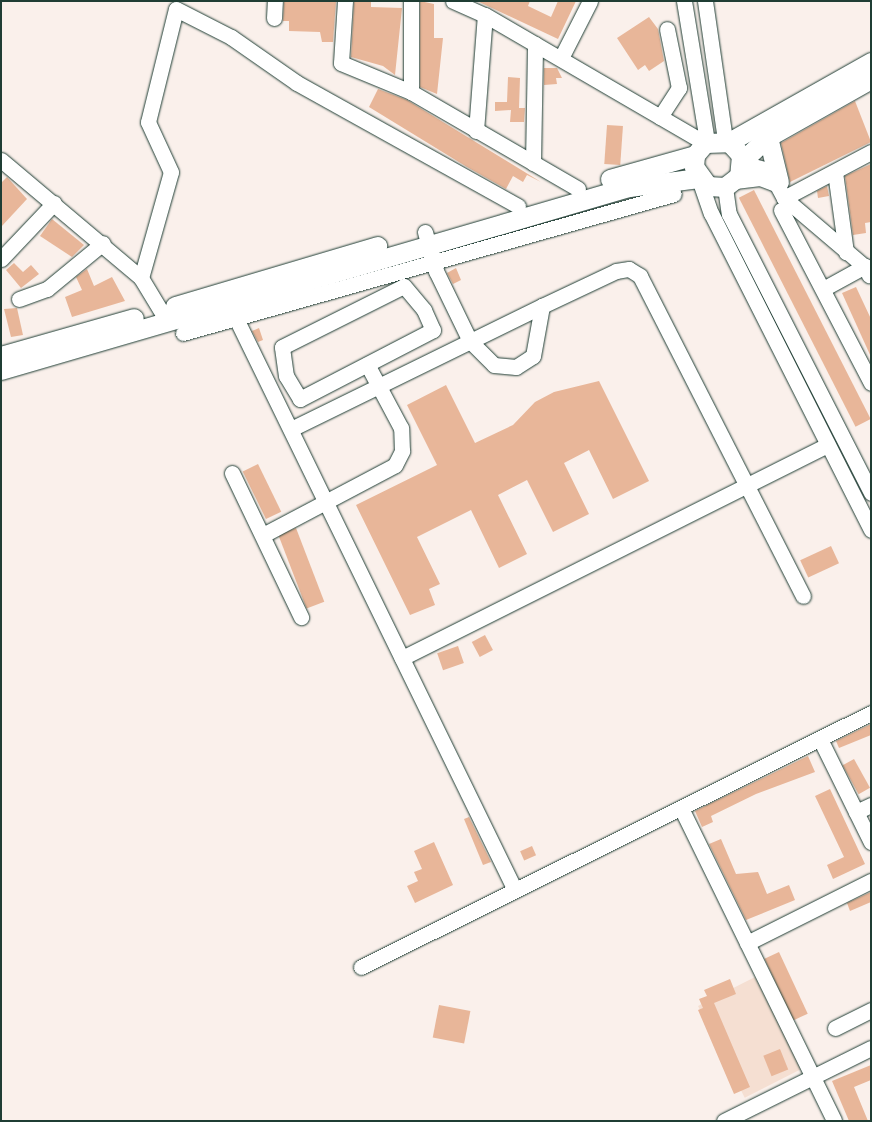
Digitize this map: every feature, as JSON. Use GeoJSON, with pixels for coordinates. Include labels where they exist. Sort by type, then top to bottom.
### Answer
{"type":"FeatureCollection","features":[{"type":"Feature","properties":{"kind":"main road"},"geometry":{"type":"LineString","coordinates":[[430,245],[518,206],[578,189],[712,145],[871,62]]}},
{"type":"Feature","properties":{"kind":"main road"},"geometry":{"type":"LineString","coordinates":[[1,356],[165,316],[230,304],[629,187],[698,179],[714,188],[730,184],[742,162],[768,137],[871,79]]}},
{"type":"Feature","properties":{"kind":"main road"},"geometry":{"type":"LineString","coordinates":[[768,137],[781,194]]}},
{"type":"Feature","properties":{"kind":"main road"},"geometry":{"type":"LineString","coordinates":[[712,145],[742,162]]}},
{"type":"Feature","properties":{"kind":"main road"},"geometry":{"type":"LineString","coordinates":[[698,179],[712,145]]}},
{"type":"Feature","properties":{"kind":"main road"},"geometry":{"type":"LineString","coordinates":[[1,370],[165,316]]}},
{"type":"Feature","properties":{"kind":"street"},"geometry":{"type":"LineString","coordinates":[[274,18],[275,1]]}},
{"type":"Feature","properties":{"kind":"street"},"geometry":{"type":"LineString","coordinates":[[345,1],[341,63],[411,92],[578,189]]}},
{"type":"Feature","properties":{"kind":"street"},"geometry":{"type":"LineString","coordinates":[[411,1],[411,92]]}},
{"type":"Feature","properties":{"kind":"street"},"geometry":{"type":"LineString","coordinates":[[453,1],[485,15],[660,117],[712,145]]}},
{"type":"Feature","properties":{"kind":"street"},"geometry":{"type":"LineString","coordinates":[[560,58],[590,1]]}},
{"type":"Feature","properties":{"kind":"street"},"geometry":{"type":"LineString","coordinates":[[684,1],[712,145]]}},
{"type":"Feature","properties":{"kind":"street"},"geometry":{"type":"LineString","coordinates":[[705,1],[712,145]]}},
{"type":"Feature","properties":{"kind":"street"},"geometry":{"type":"LineString","coordinates":[[141,278],[171,172],[148,122],[168,58],[173,5],[187,12],[297,83],[518,206]]}},
{"type":"Feature","properties":{"kind":"street"},"geometry":{"type":"LineString","coordinates":[[476,131],[485,15]]}},
{"type":"Feature","properties":{"kind":"street"},"geometry":{"type":"LineString","coordinates":[[660,117],[678,88],[667,29]]}},
{"type":"Feature","properties":{"kind":"street"},"geometry":{"type":"LineString","coordinates":[[533,163],[535,44]]}},
{"type":"Feature","properties":{"kind":"street"},"geometry":{"type":"LineString","coordinates":[[781,194],[836,172],[871,152]]}},
{"type":"Feature","properties":{"kind":"street"},"geometry":{"type":"LineString","coordinates":[[742,162],[765,168],[781,194],[823,289],[871,383]]}},
{"type":"Feature","properties":{"kind":"street"},"geometry":{"type":"LineString","coordinates":[[4,167],[54,203],[103,243],[141,278],[165,316]]}},
{"type":"Feature","properties":{"kind":"street"},"geometry":{"type":"LineString","coordinates":[[836,172],[846,252]]}},
{"type":"Feature","properties":{"kind":"street"},"geometry":{"type":"LineString","coordinates":[[823,289],[869,272],[781,194],[760,178],[730,184],[729,214],[871,493]]}},
{"type":"Feature","properties":{"kind":"street"},"geometry":{"type":"LineString","coordinates":[[698,179],[711,213],[871,530]]}},
{"type":"Feature","properties":{"kind":"street"},"geometry":{"type":"LineString","coordinates":[[542,306],[536,348],[526,362],[504,368],[494,365],[475,339],[444,267],[430,245],[674,194]]}},
{"type":"Feature","properties":{"kind":"street"},"geometry":{"type":"LineString","coordinates":[[1,258],[54,203]]}},
{"type":"Feature","properties":{"kind":"street"},"geometry":{"type":"LineString","coordinates":[[20,299],[47,289],[103,243]]}},
{"type":"Feature","properties":{"kind":"street"},"geometry":{"type":"LineString","coordinates":[[291,429],[621,269],[636,272],[803,596]]}},
{"type":"Feature","properties":{"kind":"street"},"geometry":{"type":"LineString","coordinates":[[404,286],[424,310],[433,330],[367,364],[300,399],[280,359],[282,347],[404,286]]}},
{"type":"Feature","properties":{"kind":"street"},"geometry":{"type":"LineString","coordinates":[[183,333],[230,304],[515,890]]}},
{"type":"Feature","properties":{"kind":"street"},"geometry":{"type":"LineString","coordinates":[[263,535],[326,501],[387,472],[402,451],[400,428],[367,364]]}},
{"type":"Feature","properties":{"kind":"street"},"geometry":{"type":"LineString","coordinates":[[402,658],[828,445]]}},
{"type":"Feature","properties":{"kind":"street"},"geometry":{"type":"LineString","coordinates":[[232,473],[301,617]]}},
{"type":"Feature","properties":{"kind":"street"},"geometry":{"type":"LineString","coordinates":[[361,967],[871,712]]}},
{"type":"Feature","properties":{"kind":"street"},"geometry":{"type":"LineString","coordinates":[[820,739],[871,842]]}},
{"type":"Feature","properties":{"kind":"street"},"geometry":{"type":"LineString","coordinates":[[856,812],[871,805]]}},
{"type":"Feature","properties":{"kind":"street"},"geometry":{"type":"LineString","coordinates":[[680,808],[834,1121]]}},
{"type":"Feature","properties":{"kind":"street"},"geometry":{"type":"LineString","coordinates":[[747,943],[871,881]]}},
{"type":"Feature","properties":{"kind":"street"},"geometry":{"type":"LineString","coordinates":[[836,1028],[871,1010]]}},
{"type":"Feature","properties":{"kind":"street"},"geometry":{"type":"LineString","coordinates":[[724,1121],[871,1048]]}},
{"type":"Feature","properties":{"kind":"shaded area"},"geometry":{"type":"Polygon","coordinates":[[[755,977],[802,1069],[745,1098],[698,1006],[755,977]]]}},
{"type":"Feature","properties":{"kind":"building"},"geometry":{"type":"Polygon","coordinates":[[[284,1],[336,1],[333,42],[322,42],[320,32],[289,31],[289,21],[283,21],[284,1]]]}},
{"type":"Feature","properties":{"kind":"building"},"geometry":{"type":"Polygon","coordinates":[[[354,1],[371,1],[371,7],[402,8],[395,75],[383,66],[351,57],[354,1]]]}},
{"type":"Feature","properties":{"kind":"building"},"geometry":{"type":"Polygon","coordinates":[[[420,1],[434,4],[434,38],[443,38],[437,94],[420,87],[420,1]]]}},
{"type":"Feature","properties":{"kind":"building"},"geometry":{"type":"Polygon","coordinates":[[[477,1],[530,1],[528,6],[551,17],[558,1],[576,1],[558,39],[477,1]]]}},
{"type":"Feature","properties":{"kind":"building"},"geometry":{"type":"Polygon","coordinates":[[[649,17],[658,29],[664,61],[649,71],[645,65],[638,70],[617,38],[649,17]]]}},
{"type":"Feature","properties":{"kind":"building"},"geometry":{"type":"Polygon","coordinates":[[[544,68],[557,68],[562,78],[556,78],[557,84],[544,85],[544,68]]]}},
{"type":"Feature","properties":{"kind":"building"},"geometry":{"type":"Polygon","coordinates":[[[508,77],[520,78],[519,108],[525,108],[524,122],[510,122],[511,110],[495,111],[495,102],[507,102],[508,77]]]}},
{"type":"Feature","properties":{"kind":"building"},"geometry":{"type":"Polygon","coordinates":[[[378,89],[407,100],[541,182],[527,175],[523,182],[513,176],[506,189],[467,167],[369,107],[378,89]]]}},
{"type":"Feature","properties":{"kind":"building"},"geometry":{"type":"Polygon","coordinates":[[[855,101],[871,142],[790,182],[781,143],[855,101]]]}},
{"type":"Feature","properties":{"kind":"building"},"geometry":{"type":"Polygon","coordinates":[[[607,125],[623,126],[620,165],[604,164],[607,125]]]}},
{"type":"Feature","properties":{"kind":"building"},"geometry":{"type":"Polygon","coordinates":[[[871,164],[871,222],[865,223],[866,233],[853,235],[845,176],[871,164]]]}},
{"type":"Feature","properties":{"kind":"building"},"geometry":{"type":"Polygon","coordinates":[[[7,177],[27,199],[1,227],[1,183],[7,177]]]}},
{"type":"Feature","properties":{"kind":"building"},"geometry":{"type":"Polygon","coordinates":[[[827,186],[829,196],[818,198],[817,191],[827,186]]]}},
{"type":"Feature","properties":{"kind":"building"},"geometry":{"type":"Polygon","coordinates":[[[754,190],[871,419],[856,427],[739,198],[754,190]]]}},
{"type":"Feature","properties":{"kind":"building"},"geometry":{"type":"Polygon","coordinates":[[[52,219],[84,245],[72,257],[40,236],[52,219]]]}},
{"type":"Feature","properties":{"kind":"building"},"geometry":{"type":"Polygon","coordinates":[[[14,263],[23,272],[31,265],[39,274],[21,288],[6,270],[14,263]]]}},
{"type":"Feature","properties":{"kind":"building"},"geometry":{"type":"Polygon","coordinates":[[[456,268],[461,280],[453,284],[447,273],[456,268]]]}},
{"type":"Feature","properties":{"kind":"building"},"geometry":{"type":"Polygon","coordinates":[[[87,269],[94,286],[112,277],[125,301],[72,317],[65,297],[82,290],[76,277],[87,269]]]}},
{"type":"Feature","properties":{"kind":"building"},"geometry":{"type":"Polygon","coordinates":[[[856,287],[871,319],[871,357],[842,293],[856,287]]]}},
{"type":"Feature","properties":{"kind":"building"},"geometry":{"type":"Polygon","coordinates":[[[17,308],[23,335],[11,337],[4,309],[17,308]]]}},
{"type":"Feature","properties":{"kind":"building"},"geometry":{"type":"Polygon","coordinates":[[[259,328],[263,340],[258,342],[252,331],[259,328]]]}},
{"type":"Feature","properties":{"kind":"building"},"geometry":{"type":"Polygon","coordinates":[[[599,381],[649,481],[613,499],[589,450],[564,463],[589,514],[553,532],[527,480],[498,495],[527,554],[499,568],[471,510],[417,537],[440,584],[429,589],[435,605],[410,615],[356,505],[437,465],[407,405],[446,385],[475,443],[513,425],[535,402],[554,392],[599,381]]]}},
{"type":"Feature","properties":{"kind":"building"},"geometry":{"type":"Polygon","coordinates":[[[258,464],[281,512],[266,519],[243,471],[258,464]]]}},
{"type":"Feature","properties":{"kind":"building"},"geometry":{"type":"Polygon","coordinates":[[[296,528],[324,602],[307,609],[278,535],[296,528]]]}},
{"type":"Feature","properties":{"kind":"building"},"geometry":{"type":"Polygon","coordinates":[[[831,546],[839,563],[808,578],[800,560],[831,546]]]}},
{"type":"Feature","properties":{"kind":"building"},"geometry":{"type":"Polygon","coordinates":[[[485,635],[493,650],[480,657],[472,642],[485,635]]]}},
{"type":"Feature","properties":{"kind":"building"},"geometry":{"type":"Polygon","coordinates":[[[458,646],[464,663],[443,670],[437,653],[458,646]]]}},
{"type":"Feature","properties":{"kind":"building"},"geometry":{"type":"Polygon","coordinates":[[[871,724],[871,735],[839,748],[836,741],[871,724]]]}},
{"type":"Feature","properties":{"kind":"building"},"geometry":{"type":"Polygon","coordinates":[[[808,756],[815,772],[756,794],[711,816],[713,822],[702,827],[695,811],[808,756]]]}},
{"type":"Feature","properties":{"kind":"building"},"geometry":{"type":"Polygon","coordinates":[[[854,759],[870,788],[859,794],[843,765],[854,759]]]}},
{"type":"Feature","properties":{"kind":"building"},"geometry":{"type":"Polygon","coordinates":[[[830,789],[865,864],[833,879],[827,865],[844,857],[815,796],[830,789]]]}},
{"type":"Feature","properties":{"kind":"building"},"geometry":{"type":"Polygon","coordinates":[[[469,817],[491,862],[483,865],[464,819],[469,817]]]}},
{"type":"Feature","properties":{"kind":"building"},"geometry":{"type":"Polygon","coordinates":[[[721,839],[736,874],[758,872],[767,894],[789,885],[795,900],[746,920],[709,844],[721,839]]]}},
{"type":"Feature","properties":{"kind":"building"},"geometry":{"type":"Polygon","coordinates":[[[434,842],[453,885],[415,903],[407,886],[418,881],[414,872],[422,869],[414,851],[434,842]]]}},
{"type":"Feature","properties":{"kind":"building"},"geometry":{"type":"Polygon","coordinates":[[[532,846],[536,855],[524,860],[520,851],[532,846]]]}},
{"type":"Feature","properties":{"kind":"building"},"geometry":{"type":"Polygon","coordinates":[[[871,892],[871,902],[850,911],[847,903],[871,892]]]}},
{"type":"Feature","properties":{"kind":"building"},"geometry":{"type":"Polygon","coordinates":[[[779,952],[808,1014],[793,1020],[764,959],[779,952]]]}},
{"type":"Feature","properties":{"kind":"building"},"geometry":{"type":"Polygon","coordinates":[[[730,979],[736,994],[714,1003],[750,1087],[734,1094],[698,1010],[703,1008],[699,999],[707,996],[704,990],[730,979]]]}},
{"type":"Feature","properties":{"kind":"building"},"geometry":{"type":"Polygon","coordinates":[[[439,1005],[470,1011],[464,1043],[433,1037],[439,1005]]]}},
{"type":"Feature","properties":{"kind":"building"},"geometry":{"type":"Polygon","coordinates":[[[780,1049],[788,1069],[772,1076],[763,1056],[780,1049]]]}},
{"type":"Feature","properties":{"kind":"building"},"geometry":{"type":"Polygon","coordinates":[[[871,1065],[871,1080],[854,1087],[868,1121],[849,1121],[832,1081],[871,1065]]]}}]}
